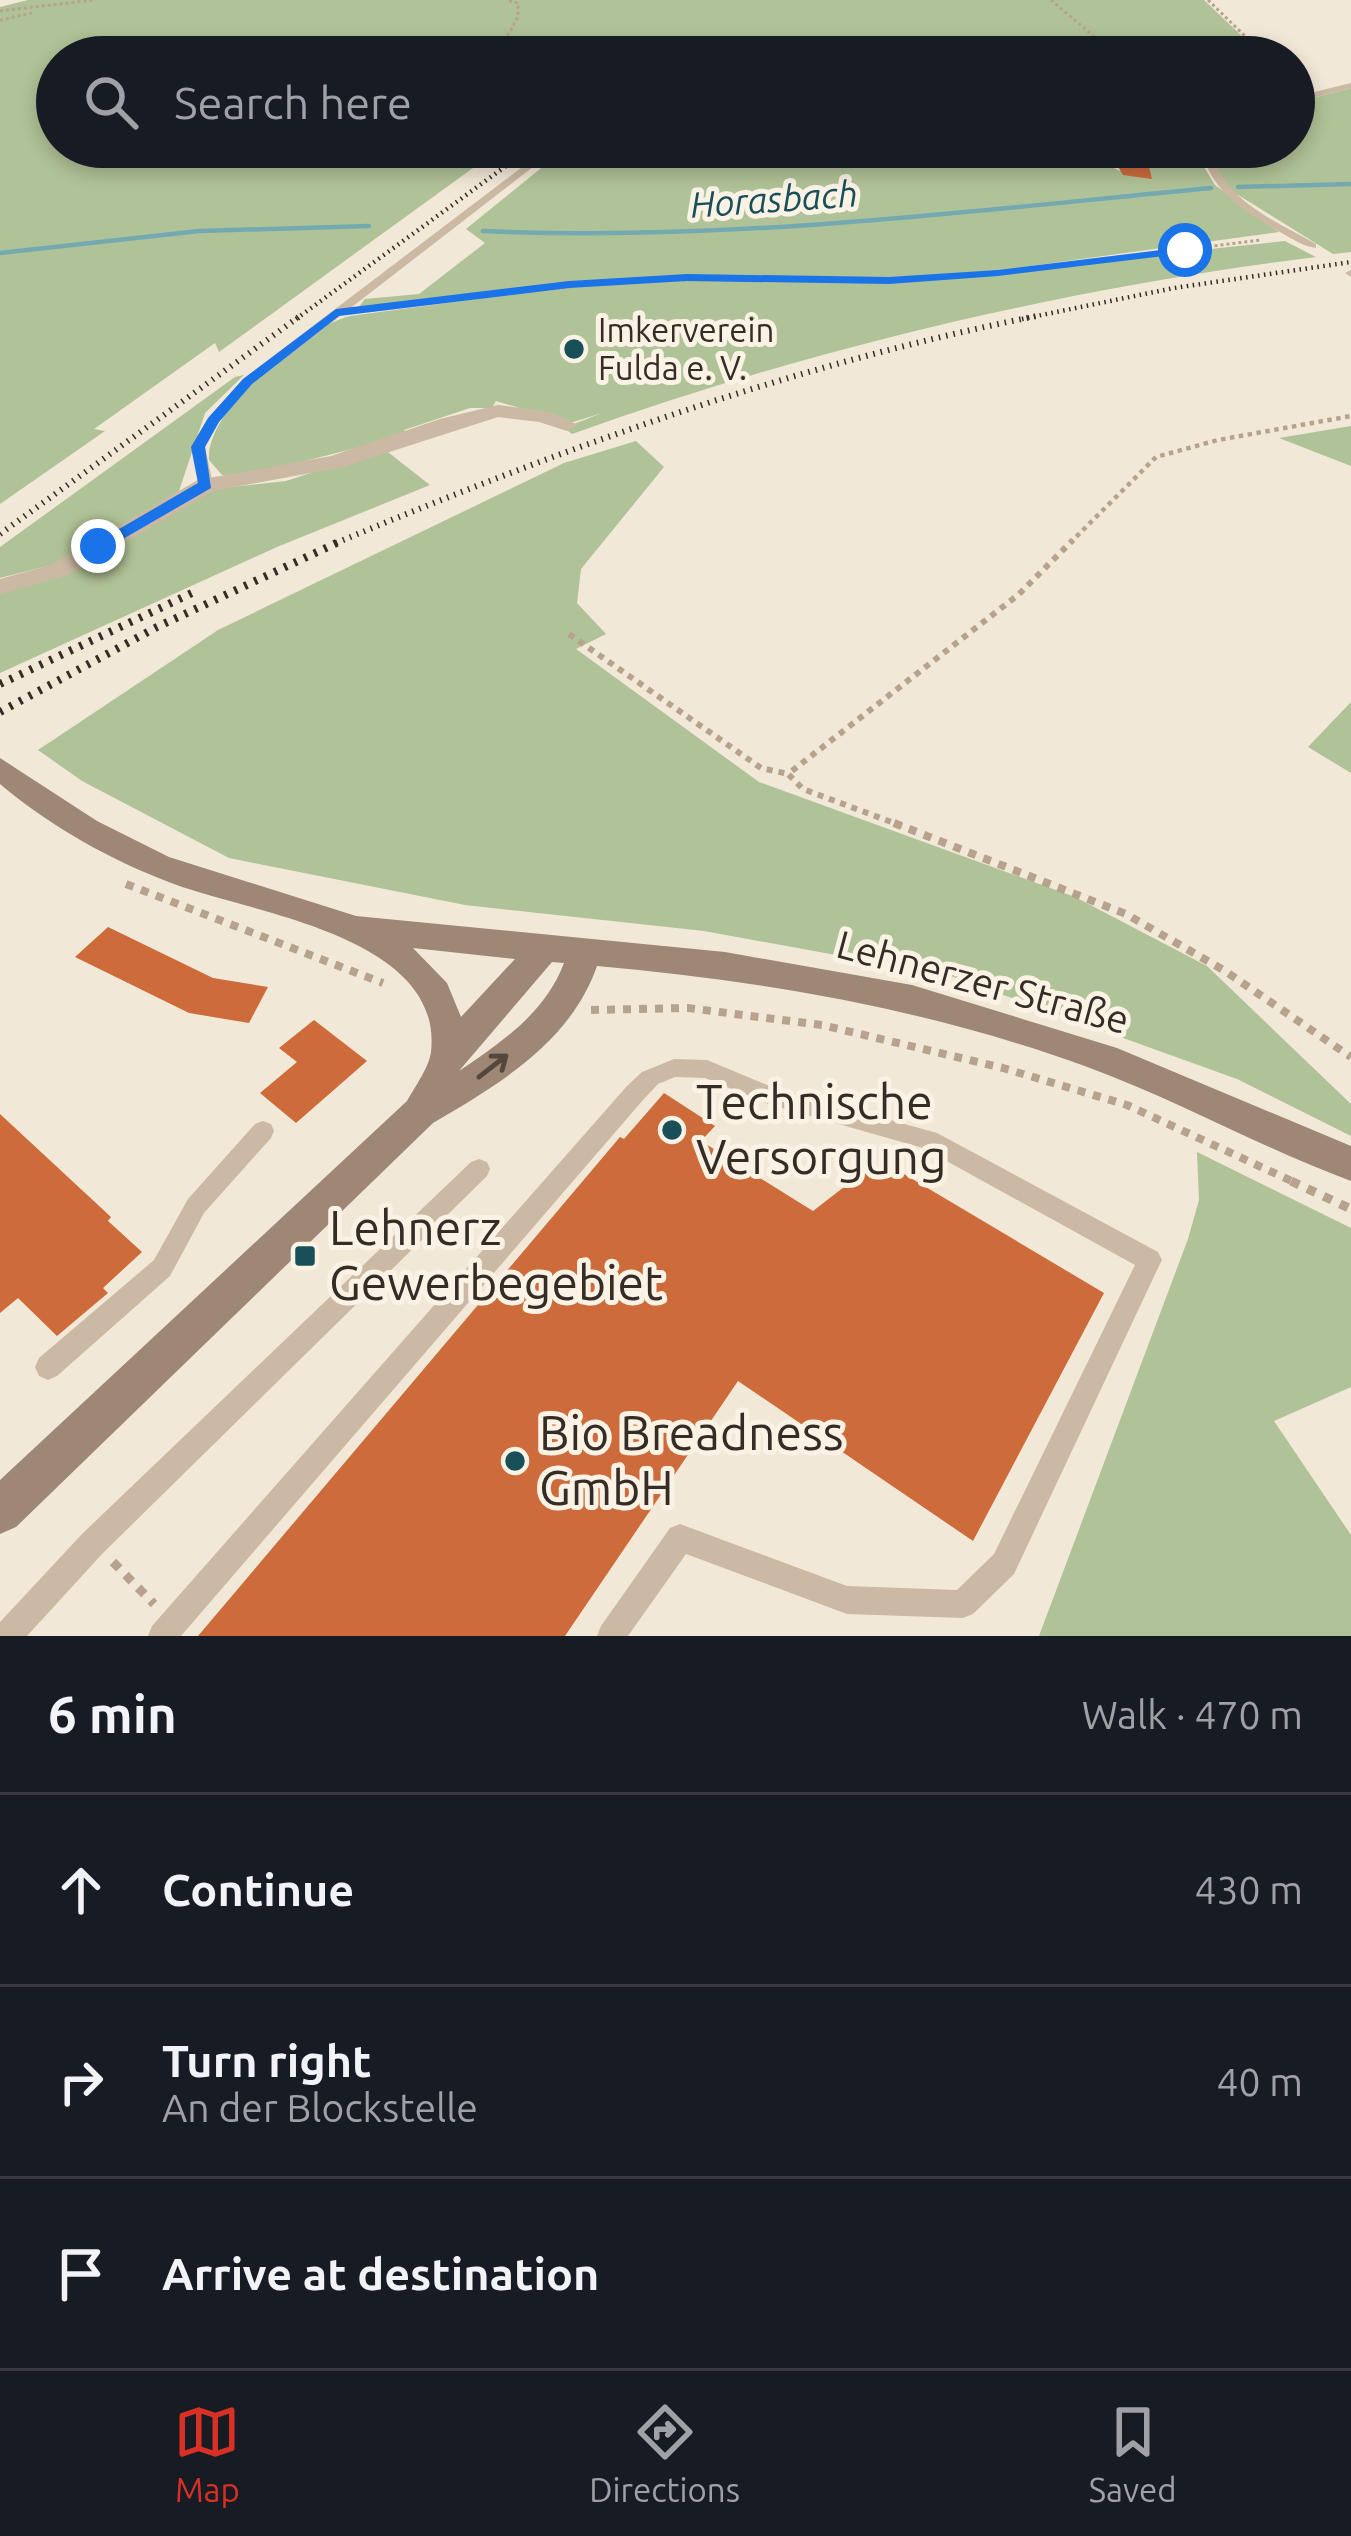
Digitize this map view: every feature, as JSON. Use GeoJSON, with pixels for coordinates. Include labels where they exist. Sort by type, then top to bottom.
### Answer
{"type":"FeatureCollection","features":[{"type":"Feature","properties":{"kind":"main road"},"geometry":{"type":"LineString","coordinates":[[0,768],[60,814],[184,876],[358,928],[416,971],[437,996],[449,1055]]}},
{"type":"Feature","properties":{"kind":"main road","name":"Lehnerzer Straße"},"geometry":{"type":"LineString","coordinates":[[358,928],[584,956],[769,972],[938,1005],[1132,1066],[1351,1164]]}},
{"type":"Feature","properties":{"kind":"main road"},"geometry":{"type":"LineString","coordinates":[[420,1112],[449,1055],[542,951]]}},
{"type":"Feature","properties":{"kind":"main road"},"geometry":{"type":"LineString","coordinates":[[0,1511],[420,1112],[482,1076],[524,1041],[571,992],[584,956]]}},
{"type":"Feature","properties":{"kind":"street"},"geometry":{"type":"LineString","coordinates":[[0,587],[58,570],[206,485],[335,462],[482,414],[518,412],[567,425]]}},
{"type":"Feature","properties":{"kind":"lane"},"geometry":{"type":"LineString","coordinates":[[1315,94],[1351,85]]}},
{"type":"Feature","properties":{"kind":"lane"},"geometry":{"type":"LineString","coordinates":[[206,485],[198,447],[213,421],[247,382],[526,168]]}},
{"type":"Feature","properties":{"kind":"lane"},"geometry":{"type":"LineString","coordinates":[[1209,168],[1221,185],[1312,247]]}},
{"type":"Feature","properties":{"kind":"lane"},"geometry":{"type":"LineString","coordinates":[[167,1629],[635,1094],[650,1078],[674,1068],[707,1069],[768,1096],[929,1140],[1150,1260],[1004,1564],[963,1604],[847,1600],[680,1538],[611,1636]]}},
{"type":"Feature","properties":{"kind":"lane"},"geometry":{"type":"LineString","coordinates":[[48,1367],[163,1268],[196,1206],[263,1131]]}},
{"type":"Feature","properties":{"kind":"lane"},"geometry":{"type":"LineString","coordinates":[[7,1636],[93,1543],[479,1169]]}},
{"type":"Feature","properties":{"kind":"path"},"geometry":{"type":"LineString","coordinates":[[0,10],[93,0]]}},
{"type":"Feature","properties":{"kind":"path"},"geometry":{"type":"LineString","coordinates":[[506,0],[518,3],[518,17],[508,36]]}},
{"type":"Feature","properties":{"kind":"path"},"geometry":{"type":"LineString","coordinates":[[1052,0],[1094,36]]}},
{"type":"Feature","properties":{"kind":"path"},"geometry":{"type":"LineString","coordinates":[[1208,0],[1246,36]]}},
{"type":"Feature","properties":{"kind":"path"},"geometry":{"type":"LineString","coordinates":[[0,20],[45,7]]}},
{"type":"Feature","properties":{"kind":"path"},"geometry":{"type":"LineString","coordinates":[[336,313],[632,280],[889,280],[998,273],[1294,236]]}},
{"type":"Feature","properties":{"kind":"path"},"geometry":{"type":"LineString","coordinates":[[788,774],[1018,596],[1156,457],[1218,440],[1351,416]]}},
{"type":"Feature","properties":{"kind":"path"},"geometry":{"type":"LineString","coordinates":[[569,634],[761,768],[788,774],[803,790],[1135,917],[1247,982],[1351,1058]]}},
{"type":"Feature","properties":{"kind":"path"},"geometry":{"type":"LineString","coordinates":[[580,1009],[688,1008],[877,1035],[1127,1105],[1351,1209]]}},
{"type":"Feature","properties":{"kind":"path"},"geometry":{"type":"LineString","coordinates":[[93,1543],[167,1629]]}},
{"type":"Feature","properties":{"kind":"green space"},"geometry":{"type":"Polygon","coordinates":[[[28,0],[1204,0],[1242,36],[36,36],[36,168],[473,168],[219,352],[215,343],[94,429],[105,431],[0,504],[0,7],[28,0]]]}},
{"type":"Feature","properties":{"kind":"green space"},"geometry":{"type":"Polygon","coordinates":[[[1351,88],[1351,252],[1333,254],[1230,190],[1217,168],[1315,168],[1315,97],[1351,88]]]}},
{"type":"Feature","properties":{"kind":"green space"},"geometry":{"type":"Polygon","coordinates":[[[541,168],[1205,168],[1215,185],[1279,232],[986,272],[865,279],[638,278],[358,308],[365,299],[419,294],[485,243],[466,229],[541,168]]]}},
{"type":"Feature","properties":{"kind":"green space"},"geometry":{"type":"Polygon","coordinates":[[[1285,241],[1316,257],[1127,286],[939,325],[754,375],[572,434],[564,428],[602,413],[570,423],[496,401],[492,408],[470,408],[404,430],[407,435],[238,478],[222,475],[209,460],[223,418],[261,373],[308,336],[350,316],[572,286],[688,279],[907,281],[1285,241]]]}},
{"type":"Feature","properties":{"kind":"green space"},"geometry":{"type":"Polygon","coordinates":[[[244,375],[205,413],[179,491],[59,563],[0,578],[0,547],[244,375]]]}},
{"type":"Feature","properties":{"kind":"green space"},"geometry":{"type":"Polygon","coordinates":[[[1351,426],[1351,466],[1279,438],[1351,426]]]}},
{"type":"Feature","properties":{"kind":"green space"},"geometry":{"type":"Polygon","coordinates":[[[636,441],[664,467],[581,569],[577,603],[606,634],[576,649],[759,782],[1075,897],[1207,966],[1351,1104],[1351,1136],[1237,1079],[951,976],[704,931],[465,905],[229,858],[82,781],[38,750],[218,630],[564,463],[636,441]]]}},
{"type":"Feature","properties":{"kind":"green space"},"geometry":{"type":"Polygon","coordinates":[[[384,449],[430,485],[277,547],[0,673],[0,591],[214,489],[286,481],[384,449]]]}},
{"type":"Feature","properties":{"kind":"green space"},"geometry":{"type":"Polygon","coordinates":[[[1351,702],[1351,773],[1308,747],[1351,702]]]}},
{"type":"Feature","properties":{"kind":"green space"},"geometry":{"type":"Polygon","coordinates":[[[1197,1152],[1351,1228],[1351,1387],[1274,1421],[1351,1535],[1351,1636],[1039,1636],[1188,1239],[1199,1200],[1197,1152]]]}},
{"type":"Feature","properties":{"kind":"building"},"geometry":{"type":"Polygon","coordinates":[[[1119,168],[1149,168],[1152,179],[1123,175],[1119,168]]]}},
{"type":"Feature","properties":{"kind":"building"},"geometry":{"type":"Polygon","coordinates":[[[108,927],[213,978],[268,987],[249,1023],[189,1013],[75,957],[108,927]]]}},
{"type":"Feature","properties":{"kind":"building"},"geometry":{"type":"Polygon","coordinates":[[[314,1020],[367,1061],[296,1123],[260,1093],[297,1062],[279,1048],[314,1020]]]}},
{"type":"Feature","properties":{"kind":"building","name":"Bio Breadness GmbH"},"geometry":{"type":"Polygon","coordinates":[[[664,1093],[715,1126],[701,1141],[813,1211],[866,1170],[873,1176],[882,1161],[1104,1293],[973,1541],[738,1381],[565,1636],[198,1636],[620,1137],[624,1139],[664,1093]]]}},
{"type":"Feature","properties":{"kind":"building"},"geometry":{"type":"Polygon","coordinates":[[[0,1114],[142,1252],[103,1288],[108,1293],[57,1336],[18,1298],[0,1313],[0,1114]]]}},
{"type":"Feature","properties":{"kind":"waterway","name":"Horasbach"},"geometry":{"type":"LineString","coordinates":[[1238,187],[1351,184]]}},
{"type":"Feature","properties":{"kind":"waterway","name":"Horasbach"},"geometry":{"type":"LineString","coordinates":[[483,231],[756,228],[1211,188]]}},
{"type":"Feature","properties":{"kind":"waterway","name":"Horasbach"},"geometry":{"type":"LineString","coordinates":[[0,253],[199,231],[369,226]]}},
{"type":"Feature","properties":{"kind":"railway"},"geometry":{"type":"LineString","coordinates":[[296,319],[503,168]]}},
{"type":"Feature","properties":{"kind":"railway"},"geometry":{"type":"LineString","coordinates":[[1022,319],[1174,288],[1351,262]]}},
{"type":"Feature","properties":{"kind":"railway"},"geometry":{"type":"LineString","coordinates":[[0,534],[300,316]]}},
{"type":"Feature","properties":{"kind":"railway"},"geometry":{"type":"LineString","coordinates":[[340,541],[507,474],[681,412],[857,358],[1037,316]]}},
{"type":"Feature","properties":{"kind":"railway"},"geometry":{"type":"LineString","coordinates":[[0,712],[157,627],[340,541]]}},
{"type":"Feature","properties":{"kind":"railway"},"geometry":{"type":"LineString","coordinates":[[336,543],[340,541]]}},
{"type":"Feature","properties":{"kind":"railway"},"geometry":{"type":"LineString","coordinates":[[0,684],[192,593]]}},
{"type":"Feature","properties":{"kind":"place","name":"Imkerverein Fulda e. V."},"geometry":{"type":"Point","coordinates":[574,349]}},
{"type":"Feature","properties":{"kind":"place","name":"Technische Versorgung"},"geometry":{"type":"Point","coordinates":[672,1130]}},
{"type":"Feature","properties":{"kind":"place","name":"Lehnerz Gewerbegebiet"},"geometry":{"type":"Point","coordinates":[305,1256]}},
{"type":"Feature","properties":{"kind":"place","name":"Bio Breadness GmbH"},"geometry":{"type":"Point","coordinates":[515,1461]}},
{"type":"Feature","properties":{"kind":"route"},"geometry":{"type":"LineString","coordinates":[[98,546],[206,485],[198,447],[213,421],[247,382],[336,313],[569,285],[687,278],[889,280],[998,273],[1185,250]]}}]}
